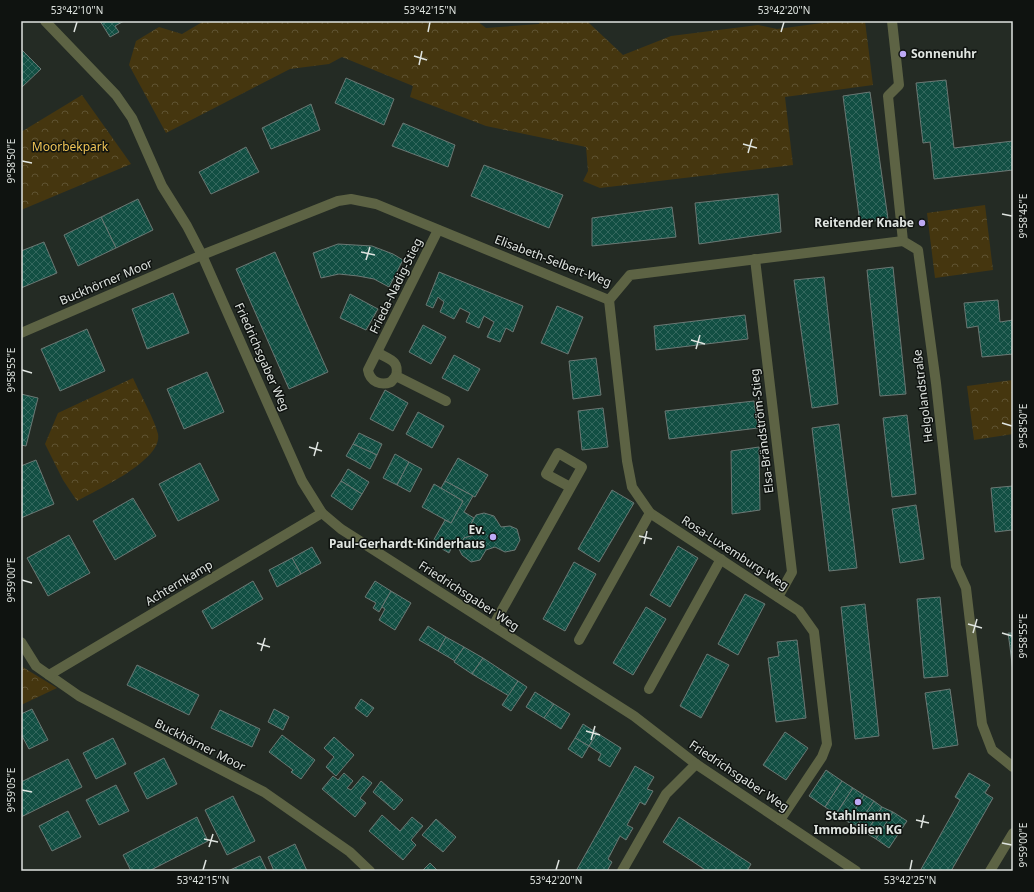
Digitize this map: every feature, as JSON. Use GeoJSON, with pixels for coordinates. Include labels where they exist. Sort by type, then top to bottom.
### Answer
{"type":"FeatureCollection","features":[{"type":"Feature","properties":{"kind":"street","name":"Friedrichsgaber Weg"},"geometry":{"type":"LineString","coordinates":[[45,21],[116,95],[132,118],[162,186],[187,226],[202,255],[302,481],[322,513],[341,529],[634,716],[696,764],[856,871]]}},
{"type":"Feature","properties":{"kind":"street"},"geometry":{"type":"LineString","coordinates":[[892,21],[899,85],[888,96],[903,241]]}},
{"type":"Feature","properties":{"kind":"street","name":"Elisabeth-Selbert-Weg"},"geometry":{"type":"LineString","coordinates":[[202,255],[338,201],[351,199],[376,204],[609,300],[630,275],[903,241]]}},
{"type":"Feature","properties":{"kind":"street","name":"Frieda-Nadig-Stieg"},"geometry":{"type":"LineString","coordinates":[[378,353],[396,364],[398,368],[396,376],[391,382],[386,384],[375,382],[368,370],[378,353],[438,230]]}},
{"type":"Feature","properties":{"kind":"street","name":"Helgolandstraße"},"geometry":{"type":"LineString","coordinates":[[903,241],[918,250],[936,383],[956,566],[966,588],[982,724],[992,750],[1013,767]]}},
{"type":"Feature","properties":{"kind":"street","name":"Buckhörner Moor"},"geometry":{"type":"LineString","coordinates":[[21,333],[202,255]]}},
{"type":"Feature","properties":{"kind":"street","name":"Elsa-Brändström-Stieg"},"geometry":{"type":"LineString","coordinates":[[755,259],[792,572],[778,597]]}},
{"type":"Feature","properties":{"kind":"street","name":"Rosa-Luxemburg-Weg"},"geometry":{"type":"LineString","coordinates":[[609,300],[632,487],[650,513],[799,611],[814,632],[827,744],[822,757],[780,820]]}},
{"type":"Feature","properties":{"kind":"street"},"geometry":{"type":"LineString","coordinates":[[396,376],[446,401]]}},
{"type":"Feature","properties":{"kind":"street"},"geometry":{"type":"LineString","coordinates":[[493,626],[570,488]]}},
{"type":"Feature","properties":{"kind":"street","name":"Achternkamp"},"geometry":{"type":"LineString","coordinates":[[49,675],[322,513]]}},
{"type":"Feature","properties":{"kind":"street"},"geometry":{"type":"LineString","coordinates":[[579,640],[650,513]]}},
{"type":"Feature","properties":{"kind":"street"},"geometry":{"type":"LineString","coordinates":[[649,689],[721,559]]}},
{"type":"Feature","properties":{"kind":"street","name":"Buckhörner Moor"},"geometry":{"type":"LineString","coordinates":[[21,642],[36,666],[79,696],[264,792],[350,852],[370,871]]}},
{"type":"Feature","properties":{"kind":"street"},"geometry":{"type":"LineString","coordinates":[[21,654],[31,659]]}},
{"type":"Feature","properties":{"kind":"street"},"geometry":{"type":"LineString","coordinates":[[622,871],[666,794],[696,764]]}},
{"type":"Feature","properties":{"kind":"street"},"geometry":{"type":"LineString","coordinates":[[990,871],[1013,833]]}},
{"type":"Feature","properties":{"kind":"green space"},"geometry":{"type":"Polygon","coordinates":[[[204,21],[477,21],[486,28],[539,24],[540,21],[589,21],[589,23],[623,55],[671,36],[758,25],[777,29],[837,21],[865,21],[873,85],[785,97],[793,165],[600,188],[583,181],[588,171],[586,147],[486,126],[410,97],[413,86],[342,57],[329,64],[290,69],[166,133],[129,65],[136,41],[159,27],[182,34],[204,21]]]}},
{"type":"Feature","properties":{"kind":"green space","name":"Moorbekpark"},"geometry":{"type":"Polygon","coordinates":[[[82,95],[131,164],[21,210],[21,132],[82,95]]]}},
{"type":"Feature","properties":{"kind":"green space"},"geometry":{"type":"Polygon","coordinates":[[[985,205],[993,270],[935,278],[927,213],[985,205]]]}},
{"type":"Feature","properties":{"kind":"green space"},"geometry":{"type":"Polygon","coordinates":[[[133,378],[156,428],[158,434],[157,444],[140,464],[113,482],[77,501],[63,480],[45,444],[58,413],[133,378]]]}},
{"type":"Feature","properties":{"kind":"green space"},"geometry":{"type":"Polygon","coordinates":[[[1013,380],[1013,434],[974,440],[967,386],[1013,380]]]}},
{"type":"Feature","properties":{"kind":"green space"},"geometry":{"type":"Polygon","coordinates":[[[21,666],[57,688],[21,705],[21,666]]]}},
{"type":"Feature","properties":{"kind":"building"},"geometry":{"type":"Polygon","coordinates":[[[100,21],[124,21],[115,26],[119,32],[110,37],[100,21]]]}},
{"type":"Feature","properties":{"kind":"building"},"geometry":{"type":"Polygon","coordinates":[[[21,49],[41,69],[21,88],[21,49]]]}},
{"type":"Feature","properties":{"kind":"building"},"geometry":{"type":"Polygon","coordinates":[[[346,78],[394,99],[384,125],[335,103],[346,78]]]}},
{"type":"Feature","properties":{"kind":"building"},"geometry":{"type":"Polygon","coordinates":[[[946,80],[954,148],[1013,141],[1013,170],[934,179],[930,142],[923,143],[916,83],[946,80]]]}},
{"type":"Feature","properties":{"kind":"building"},"geometry":{"type":"Polygon","coordinates":[[[870,92],[888,219],[860,223],[843,96],[870,92]]]}},
{"type":"Feature","properties":{"kind":"building"},"geometry":{"type":"Polygon","coordinates":[[[311,104],[320,130],[271,149],[262,128],[311,104]]]}},
{"type":"Feature","properties":{"kind":"building"},"geometry":{"type":"Polygon","coordinates":[[[403,123],[455,145],[448,167],[392,146],[403,123]]]}},
{"type":"Feature","properties":{"kind":"building"},"geometry":{"type":"Polygon","coordinates":[[[246,147],[259,172],[211,194],[199,172],[246,147]]]}},
{"type":"Feature","properties":{"kind":"building"},"geometry":{"type":"Polygon","coordinates":[[[484,165],[563,195],[549,228],[471,196],[484,165]]]}},
{"type":"Feature","properties":{"kind":"building"},"geometry":{"type":"Polygon","coordinates":[[[778,194],[781,232],[699,244],[695,203],[778,194]]]}},
{"type":"Feature","properties":{"kind":"building"},"geometry":{"type":"Polygon","coordinates":[[[138,199],[153,230],[116,248],[101,217],[138,199]]]}},
{"type":"Feature","properties":{"kind":"building"},"geometry":{"type":"Polygon","coordinates":[[[672,207],[676,237],[592,246],[592,218],[672,207]]]}},
{"type":"Feature","properties":{"kind":"building"},"geometry":{"type":"Polygon","coordinates":[[[101,217],[116,248],[78,266],[64,235],[101,217]]]}},
{"type":"Feature","properties":{"kind":"building"},"geometry":{"type":"Polygon","coordinates":[[[44,242],[57,273],[21,288],[21,251],[44,242]]]}},
{"type":"Feature","properties":{"kind":"building"},"geometry":{"type":"Polygon","coordinates":[[[338,244],[372,246],[393,254],[403,260],[389,287],[374,279],[358,276],[339,274],[321,278],[313,253],[338,244]]]}},
{"type":"Feature","properties":{"kind":"building"},"geometry":{"type":"Polygon","coordinates":[[[275,252],[328,372],[289,389],[236,269],[275,252]]]}},
{"type":"Feature","properties":{"kind":"building"},"geometry":{"type":"Polygon","coordinates":[[[893,267],[906,394],[880,396],[867,270],[893,267]]]}},
{"type":"Feature","properties":{"kind":"building"},"geometry":{"type":"Polygon","coordinates":[[[439,272],[523,306],[513,332],[506,328],[500,342],[487,337],[494,322],[484,316],[479,328],[466,322],[470,313],[460,308],[454,319],[440,312],[444,302],[438,297],[433,308],[426,305],[439,272]]]}},
{"type":"Feature","properties":{"kind":"building"},"geometry":{"type":"Polygon","coordinates":[[[824,277],[838,404],[812,408],[794,280],[824,277]]]}},
{"type":"Feature","properties":{"kind":"building"},"geometry":{"type":"Polygon","coordinates":[[[173,293],[189,333],[147,349],[132,309],[173,293]]]}},
{"type":"Feature","properties":{"kind":"building"},"geometry":{"type":"Polygon","coordinates":[[[350,294],[378,309],[366,330],[340,318],[350,294]]]}},
{"type":"Feature","properties":{"kind":"building"},"geometry":{"type":"Polygon","coordinates":[[[998,300],[1000,322],[1013,320],[1013,354],[982,357],[978,326],[967,328],[964,303],[998,300]]]}},
{"type":"Feature","properties":{"kind":"building"},"geometry":{"type":"Polygon","coordinates":[[[557,306],[583,317],[568,354],[541,343],[557,306]]]}},
{"type":"Feature","properties":{"kind":"building"},"geometry":{"type":"Polygon","coordinates":[[[745,315],[748,339],[656,350],[654,326],[745,315]]]}},
{"type":"Feature","properties":{"kind":"building"},"geometry":{"type":"Polygon","coordinates":[[[423,325],[446,337],[431,364],[409,352],[423,325]]]}},
{"type":"Feature","properties":{"kind":"building"},"geometry":{"type":"Polygon","coordinates":[[[87,329],[105,371],[60,391],[41,349],[87,329]]]}},
{"type":"Feature","properties":{"kind":"building"},"geometry":{"type":"Polygon","coordinates":[[[454,355],[480,369],[468,391],[442,378],[454,355]]]}},
{"type":"Feature","properties":{"kind":"building"},"geometry":{"type":"Polygon","coordinates":[[[596,358],[601,395],[573,399],[569,361],[596,358]]]}},
{"type":"Feature","properties":{"kind":"building"},"geometry":{"type":"Polygon","coordinates":[[[207,372],[224,412],[184,429],[167,389],[207,372]]]}},
{"type":"Feature","properties":{"kind":"building"},"geometry":{"type":"Polygon","coordinates":[[[385,390],[408,403],[393,431],[370,419],[385,390]]]}},
{"type":"Feature","properties":{"kind":"building"},"geometry":{"type":"Polygon","coordinates":[[[21,394],[38,398],[26,446],[21,445],[21,394]]]}},
{"type":"Feature","properties":{"kind":"building"},"geometry":{"type":"Polygon","coordinates":[[[754,401],[758,428],[669,439],[665,411],[754,401]]]}},
{"type":"Feature","properties":{"kind":"building"},"geometry":{"type":"Polygon","coordinates":[[[603,408],[608,447],[582,450],[578,411],[603,408]]]}},
{"type":"Feature","properties":{"kind":"building"},"geometry":{"type":"Polygon","coordinates":[[[418,412],[444,426],[432,448],[406,434],[418,412]]]}},
{"type":"Feature","properties":{"kind":"building"},"geometry":{"type":"Polygon","coordinates":[[[907,415],[916,494],[892,497],[883,418],[907,415]]]}},
{"type":"Feature","properties":{"kind":"building"},"geometry":{"type":"Polygon","coordinates":[[[839,424],[857,568],[829,571],[812,428],[839,424]]]}},
{"type":"Feature","properties":{"kind":"building"},"geometry":{"type":"Polygon","coordinates":[[[359,433],[382,444],[377,455],[353,444],[359,433]]]}},
{"type":"Feature","properties":{"kind":"building"},"geometry":{"type":"Polygon","coordinates":[[[353,444],[377,455],[370,469],[346,456],[353,444]]]}},
{"type":"Feature","properties":{"kind":"building"},"geometry":{"type":"Polygon","coordinates":[[[759,447],[760,510],[732,514],[731,451],[759,447]]]}},
{"type":"Feature","properties":{"kind":"building"},"geometry":{"type":"Polygon","coordinates":[[[395,454],[409,462],[397,485],[383,478],[395,454]]]}},
{"type":"Feature","properties":{"kind":"building"},"geometry":{"type":"Polygon","coordinates":[[[458,458],[488,475],[475,497],[445,481],[458,458]]]}},
{"type":"Feature","properties":{"kind":"building"},"geometry":{"type":"Polygon","coordinates":[[[36,460],[54,504],[21,518],[21,466],[36,460]]]}},
{"type":"Feature","properties":{"kind":"building"},"geometry":{"type":"Polygon","coordinates":[[[409,462],[422,469],[410,492],[397,485],[409,462]]]}},
{"type":"Feature","properties":{"kind":"building"},"geometry":{"type":"Polygon","coordinates":[[[200,463],[219,500],[178,521],[159,484],[200,463]]]}},
{"type":"Feature","properties":{"kind":"building"},"geometry":{"type":"Polygon","coordinates":[[[348,469],[369,482],[362,494],[341,481],[348,469]]]}},
{"type":"Feature","properties":{"kind":"building"},"geometry":{"type":"Polygon","coordinates":[[[341,481],[362,494],[352,510],[331,496],[341,481]]]}},
{"type":"Feature","properties":{"kind":"building"},"geometry":{"type":"Polygon","coordinates":[[[445,481],[473,496],[464,512],[474,518],[471,524],[473,532],[471,536],[464,538],[461,544],[455,541],[449,553],[432,543],[445,520],[451,523],[463,501],[441,488],[445,481]]]}},
{"type":"Feature","properties":{"kind":"building"},"geometry":{"type":"Polygon","coordinates":[[[434,484],[463,501],[451,523],[422,507],[434,484]]]}},
{"type":"Feature","properties":{"kind":"building"},"geometry":{"type":"Polygon","coordinates":[[[1013,486],[1013,535],[1012,530],[995,532],[991,488],[1013,486]]]}},
{"type":"Feature","properties":{"kind":"building"},"geometry":{"type":"Polygon","coordinates":[[[612,490],[634,503],[599,562],[578,549],[612,490]]]}},
{"type":"Feature","properties":{"kind":"building"},"geometry":{"type":"Polygon","coordinates":[[[133,498],[156,536],[115,560],[93,521],[133,498]]]}},
{"type":"Feature","properties":{"kind":"building"},"geometry":{"type":"Polygon","coordinates":[[[916,505],[924,559],[900,563],[892,509],[916,505]]]}},
{"type":"Feature","properties":{"kind":"building","name":"Ev. Paul-Gerhardt-Kinderhaus"},"geometry":{"type":"Polygon","coordinates":[[[484,513],[494,516],[501,527],[510,526],[517,529],[520,540],[515,550],[505,552],[495,547],[486,550],[480,560],[471,562],[462,555],[459,549],[464,538],[471,536],[473,532],[471,524],[476,515],[484,513]]]}},
{"type":"Feature","properties":{"kind":"building"},"geometry":{"type":"Polygon","coordinates":[[[69,535],[90,573],[48,596],[27,558],[69,535]]]}},
{"type":"Feature","properties":{"kind":"building"},"geometry":{"type":"Polygon","coordinates":[[[678,546],[698,558],[670,607],[650,595],[678,546]]]}},
{"type":"Feature","properties":{"kind":"building"},"geometry":{"type":"Polygon","coordinates":[[[312,547],[321,563],[301,574],[292,558],[312,547]]]}},
{"type":"Feature","properties":{"kind":"building"},"geometry":{"type":"Polygon","coordinates":[[[292,558],[301,574],[277,587],[269,570],[292,558]]]}},
{"type":"Feature","properties":{"kind":"building"},"geometry":{"type":"Polygon","coordinates":[[[574,562],[596,574],[565,631],[543,619],[574,562]]]}},
{"type":"Feature","properties":{"kind":"building"},"geometry":{"type":"Polygon","coordinates":[[[253,581],[263,599],[212,629],[202,611],[253,581]]]}},
{"type":"Feature","properties":{"kind":"building"},"geometry":{"type":"Polygon","coordinates":[[[375,581],[391,591],[379,612],[373,608],[376,603],[365,597],[375,581]]]}},
{"type":"Feature","properties":{"kind":"building"},"geometry":{"type":"Polygon","coordinates":[[[391,591],[411,603],[395,630],[379,620],[385,609],[382,607],[391,591]]]}},
{"type":"Feature","properties":{"kind":"building"},"geometry":{"type":"Polygon","coordinates":[[[745,594],[765,604],[738,655],[718,644],[745,594]]]}},
{"type":"Feature","properties":{"kind":"building"},"geometry":{"type":"Polygon","coordinates":[[[940,597],[948,676],[924,678],[917,599],[940,597]]]}},
{"type":"Feature","properties":{"kind":"building"},"geometry":{"type":"Polygon","coordinates":[[[865,604],[879,736],[855,739],[841,607],[865,604]]]}},
{"type":"Feature","properties":{"kind":"building"},"geometry":{"type":"Polygon","coordinates":[[[646,607],[666,619],[633,675],[613,663],[646,607]]]}},
{"type":"Feature","properties":{"kind":"building"},"geometry":{"type":"Polygon","coordinates":[[[428,626],[446,637],[438,651],[419,640],[428,626]]]}},
{"type":"Feature","properties":{"kind":"building"},"geometry":{"type":"Polygon","coordinates":[[[1008,633],[1013,633],[1013,672],[1010,647],[1008,633]]]}},
{"type":"Feature","properties":{"kind":"building"},"geometry":{"type":"Polygon","coordinates":[[[446,637],[464,647],[455,661],[438,651],[446,637]]]}},
{"type":"Feature","properties":{"kind":"building"},"geometry":{"type":"Polygon","coordinates":[[[797,640],[806,718],[776,722],[768,658],[779,656],[777,642],[797,640]]]}},
{"type":"Feature","properties":{"kind":"building"},"geometry":{"type":"Polygon","coordinates":[[[464,647],[483,658],[472,674],[454,662],[464,647]]]}},
{"type":"Feature","properties":{"kind":"building"},"geometry":{"type":"Polygon","coordinates":[[[707,654],[729,665],[701,718],[680,706],[707,654]]]}},
{"type":"Feature","properties":{"kind":"building"},"geometry":{"type":"Polygon","coordinates":[[[483,658],[518,681],[509,696],[472,674],[483,658]]]}},
{"type":"Feature","properties":{"kind":"building"},"geometry":{"type":"Polygon","coordinates":[[[137,665],[199,695],[189,715],[127,685],[137,665]]]}},
{"type":"Feature","properties":{"kind":"building"},"geometry":{"type":"Polygon","coordinates":[[[518,681],[527,687],[511,711],[502,705],[518,681]]]}},
{"type":"Feature","properties":{"kind":"building"},"geometry":{"type":"Polygon","coordinates":[[[950,689],[958,745],[933,749],[925,693],[950,689]]]}},
{"type":"Feature","properties":{"kind":"building"},"geometry":{"type":"Polygon","coordinates":[[[535,692],[554,704],[544,718],[526,707],[535,692]]]}},
{"type":"Feature","properties":{"kind":"building"},"geometry":{"type":"Polygon","coordinates":[[[361,699],[374,708],[367,717],[355,708],[361,699]]]}},
{"type":"Feature","properties":{"kind":"building"},"geometry":{"type":"Polygon","coordinates":[[[554,704],[570,714],[561,729],[544,718],[554,704]]]}},
{"type":"Feature","properties":{"kind":"building"},"geometry":{"type":"Polygon","coordinates":[[[32,709],[48,740],[29,749],[21,734],[21,714],[32,709]]]}},
{"type":"Feature","properties":{"kind":"building"},"geometry":{"type":"Polygon","coordinates":[[[274,709],[289,717],[283,730],[268,722],[274,709]]]}},
{"type":"Feature","properties":{"kind":"building"},"geometry":{"type":"Polygon","coordinates":[[[220,710],[260,729],[252,747],[211,728],[220,710]]]}},
{"type":"Feature","properties":{"kind":"building"},"geometry":{"type":"Polygon","coordinates":[[[583,724],[597,733],[589,746],[575,738],[583,724]]]}},
{"type":"Feature","properties":{"kind":"building"},"geometry":{"type":"Polygon","coordinates":[[[785,732],[808,748],[786,780],[763,765],[785,732]]]}},
{"type":"Feature","properties":{"kind":"building"},"geometry":{"type":"Polygon","coordinates":[[[597,733],[621,748],[610,767],[598,760],[601,754],[589,746],[597,733]]]}},
{"type":"Feature","properties":{"kind":"building"},"geometry":{"type":"Polygon","coordinates":[[[282,735],[315,760],[301,779],[291,772],[293,770],[269,752],[282,735]]]}},
{"type":"Feature","properties":{"kind":"building"},"geometry":{"type":"Polygon","coordinates":[[[334,737],[354,755],[336,776],[326,767],[334,757],[324,748],[334,737]]]}},
{"type":"Feature","properties":{"kind":"building"},"geometry":{"type":"Polygon","coordinates":[[[113,738],[126,764],[96,779],[83,753],[113,738]]]}},
{"type":"Feature","properties":{"kind":"building"},"geometry":{"type":"Polygon","coordinates":[[[575,738],[589,746],[582,758],[568,749],[575,738]]]}},
{"type":"Feature","properties":{"kind":"building"},"geometry":{"type":"Polygon","coordinates":[[[164,758],[177,784],[147,799],[134,773],[164,758]]]}},
{"type":"Feature","properties":{"kind":"building"},"geometry":{"type":"Polygon","coordinates":[[[68,759],[82,787],[21,817],[21,782],[68,759]]]}},
{"type":"Feature","properties":{"kind":"building"},"geometry":{"type":"Polygon","coordinates":[[[635,766],[654,777],[647,789],[653,791],[645,805],[640,802],[627,825],[633,828],[626,840],[620,836],[608,859],[612,862],[607,871],[576,871],[635,766]]]}},
{"type":"Feature","properties":{"kind":"building"},"geometry":{"type":"Polygon","coordinates":[[[826,770],[842,781],[825,807],[809,796],[826,770]]]}},
{"type":"Feature","properties":{"kind":"building"},"geometry":{"type":"Polygon","coordinates":[[[344,773],[353,781],[347,788],[351,790],[363,776],[372,783],[360,798],[366,803],[355,817],[322,789],[333,776],[338,780],[344,773]]]}},
{"type":"Feature","properties":{"kind":"building"},"geometry":{"type":"Polygon","coordinates":[[[969,773],[990,785],[985,793],[993,798],[951,871],[920,871],[960,800],[955,797],[969,773]]]}},
{"type":"Feature","properties":{"kind":"building"},"geometry":{"type":"Polygon","coordinates":[[[381,781],[403,800],[394,810],[373,792],[381,781]]]}},
{"type":"Feature","properties":{"kind":"building"},"geometry":{"type":"Polygon","coordinates":[[[842,781],[853,788],[836,814],[825,807],[842,781]]]}},
{"type":"Feature","properties":{"kind":"building"},"geometry":{"type":"Polygon","coordinates":[[[116,785],[129,811],[99,825],[86,800],[116,785]]]}},
{"type":"Feature","properties":{"kind":"building"},"geometry":{"type":"Polygon","coordinates":[[[853,788],[864,795],[848,822],[836,814],[853,788]]]}},
{"type":"Feature","properties":{"kind":"building"},"geometry":{"type":"Polygon","coordinates":[[[864,795],[874,801],[857,826],[848,822],[864,795]]]}},
{"type":"Feature","properties":{"kind":"building"},"geometry":{"type":"Polygon","coordinates":[[[233,796],[255,841],[227,855],[205,810],[233,796]]]}},
{"type":"Feature","properties":{"kind":"building"},"geometry":{"type":"Polygon","coordinates":[[[874,801],[882,807],[866,833],[857,826],[874,801]]]}},
{"type":"Feature","properties":{"kind":"building"},"geometry":{"type":"Polygon","coordinates":[[[882,807],[893,812],[876,839],[866,833],[882,807]]]}},
{"type":"Feature","properties":{"kind":"building"},"geometry":{"type":"Polygon","coordinates":[[[68,811],[81,837],[52,851],[39,826],[68,811]]]}},
{"type":"Feature","properties":{"kind":"building"},"geometry":{"type":"Polygon","coordinates":[[[893,812],[907,821],[889,848],[876,839],[893,812]]]}},
{"type":"Feature","properties":{"kind":"building"},"geometry":{"type":"Polygon","coordinates":[[[382,815],[400,831],[412,817],[423,826],[411,840],[416,845],[403,860],[369,831],[382,815]]]}},
{"type":"Feature","properties":{"kind":"building"},"geometry":{"type":"Polygon","coordinates":[[[197,817],[208,841],[149,871],[131,871],[123,855],[197,817]]]}},
{"type":"Feature","properties":{"kind":"building"},"geometry":{"type":"Polygon","coordinates":[[[679,817],[751,864],[747,871],[707,871],[663,842],[679,817]]]}},
{"type":"Feature","properties":{"kind":"building"},"geometry":{"type":"Polygon","coordinates":[[[436,819],[456,837],[443,852],[422,835],[436,819]]]}},
{"type":"Feature","properties":{"kind":"building"},"geometry":{"type":"Polygon","coordinates":[[[295,844],[307,871],[274,871],[268,857],[295,844]]]}},
{"type":"Feature","properties":{"kind":"building"},"geometry":{"type":"Polygon","coordinates":[[[260,856],[267,871],[228,871],[260,856]]]}},
{"type":"Feature","properties":{"kind":"building"},"geometry":{"type":"Polygon","coordinates":[[[430,863],[438,871],[422,871],[430,863]]]}},
{"type":"Feature","properties":{"kind":"place","name":"Sonnenuhr"},"geometry":{"type":"Point","coordinates":[903,54]}},
{"type":"Feature","properties":{"kind":"place","name":"Reitender Knabe"},"geometry":{"type":"Point","coordinates":[922,223]}},
{"type":"Feature","properties":{"kind":"place","name":"Ev. Paul-Gerhardt-Kinderhaus"},"geometry":{"type":"Point","coordinates":[493,537]}},
{"type":"Feature","properties":{"kind":"place","name":"Stahlmann Immobilien KG"},"geometry":{"type":"Point","coordinates":[858,802]}}]}
